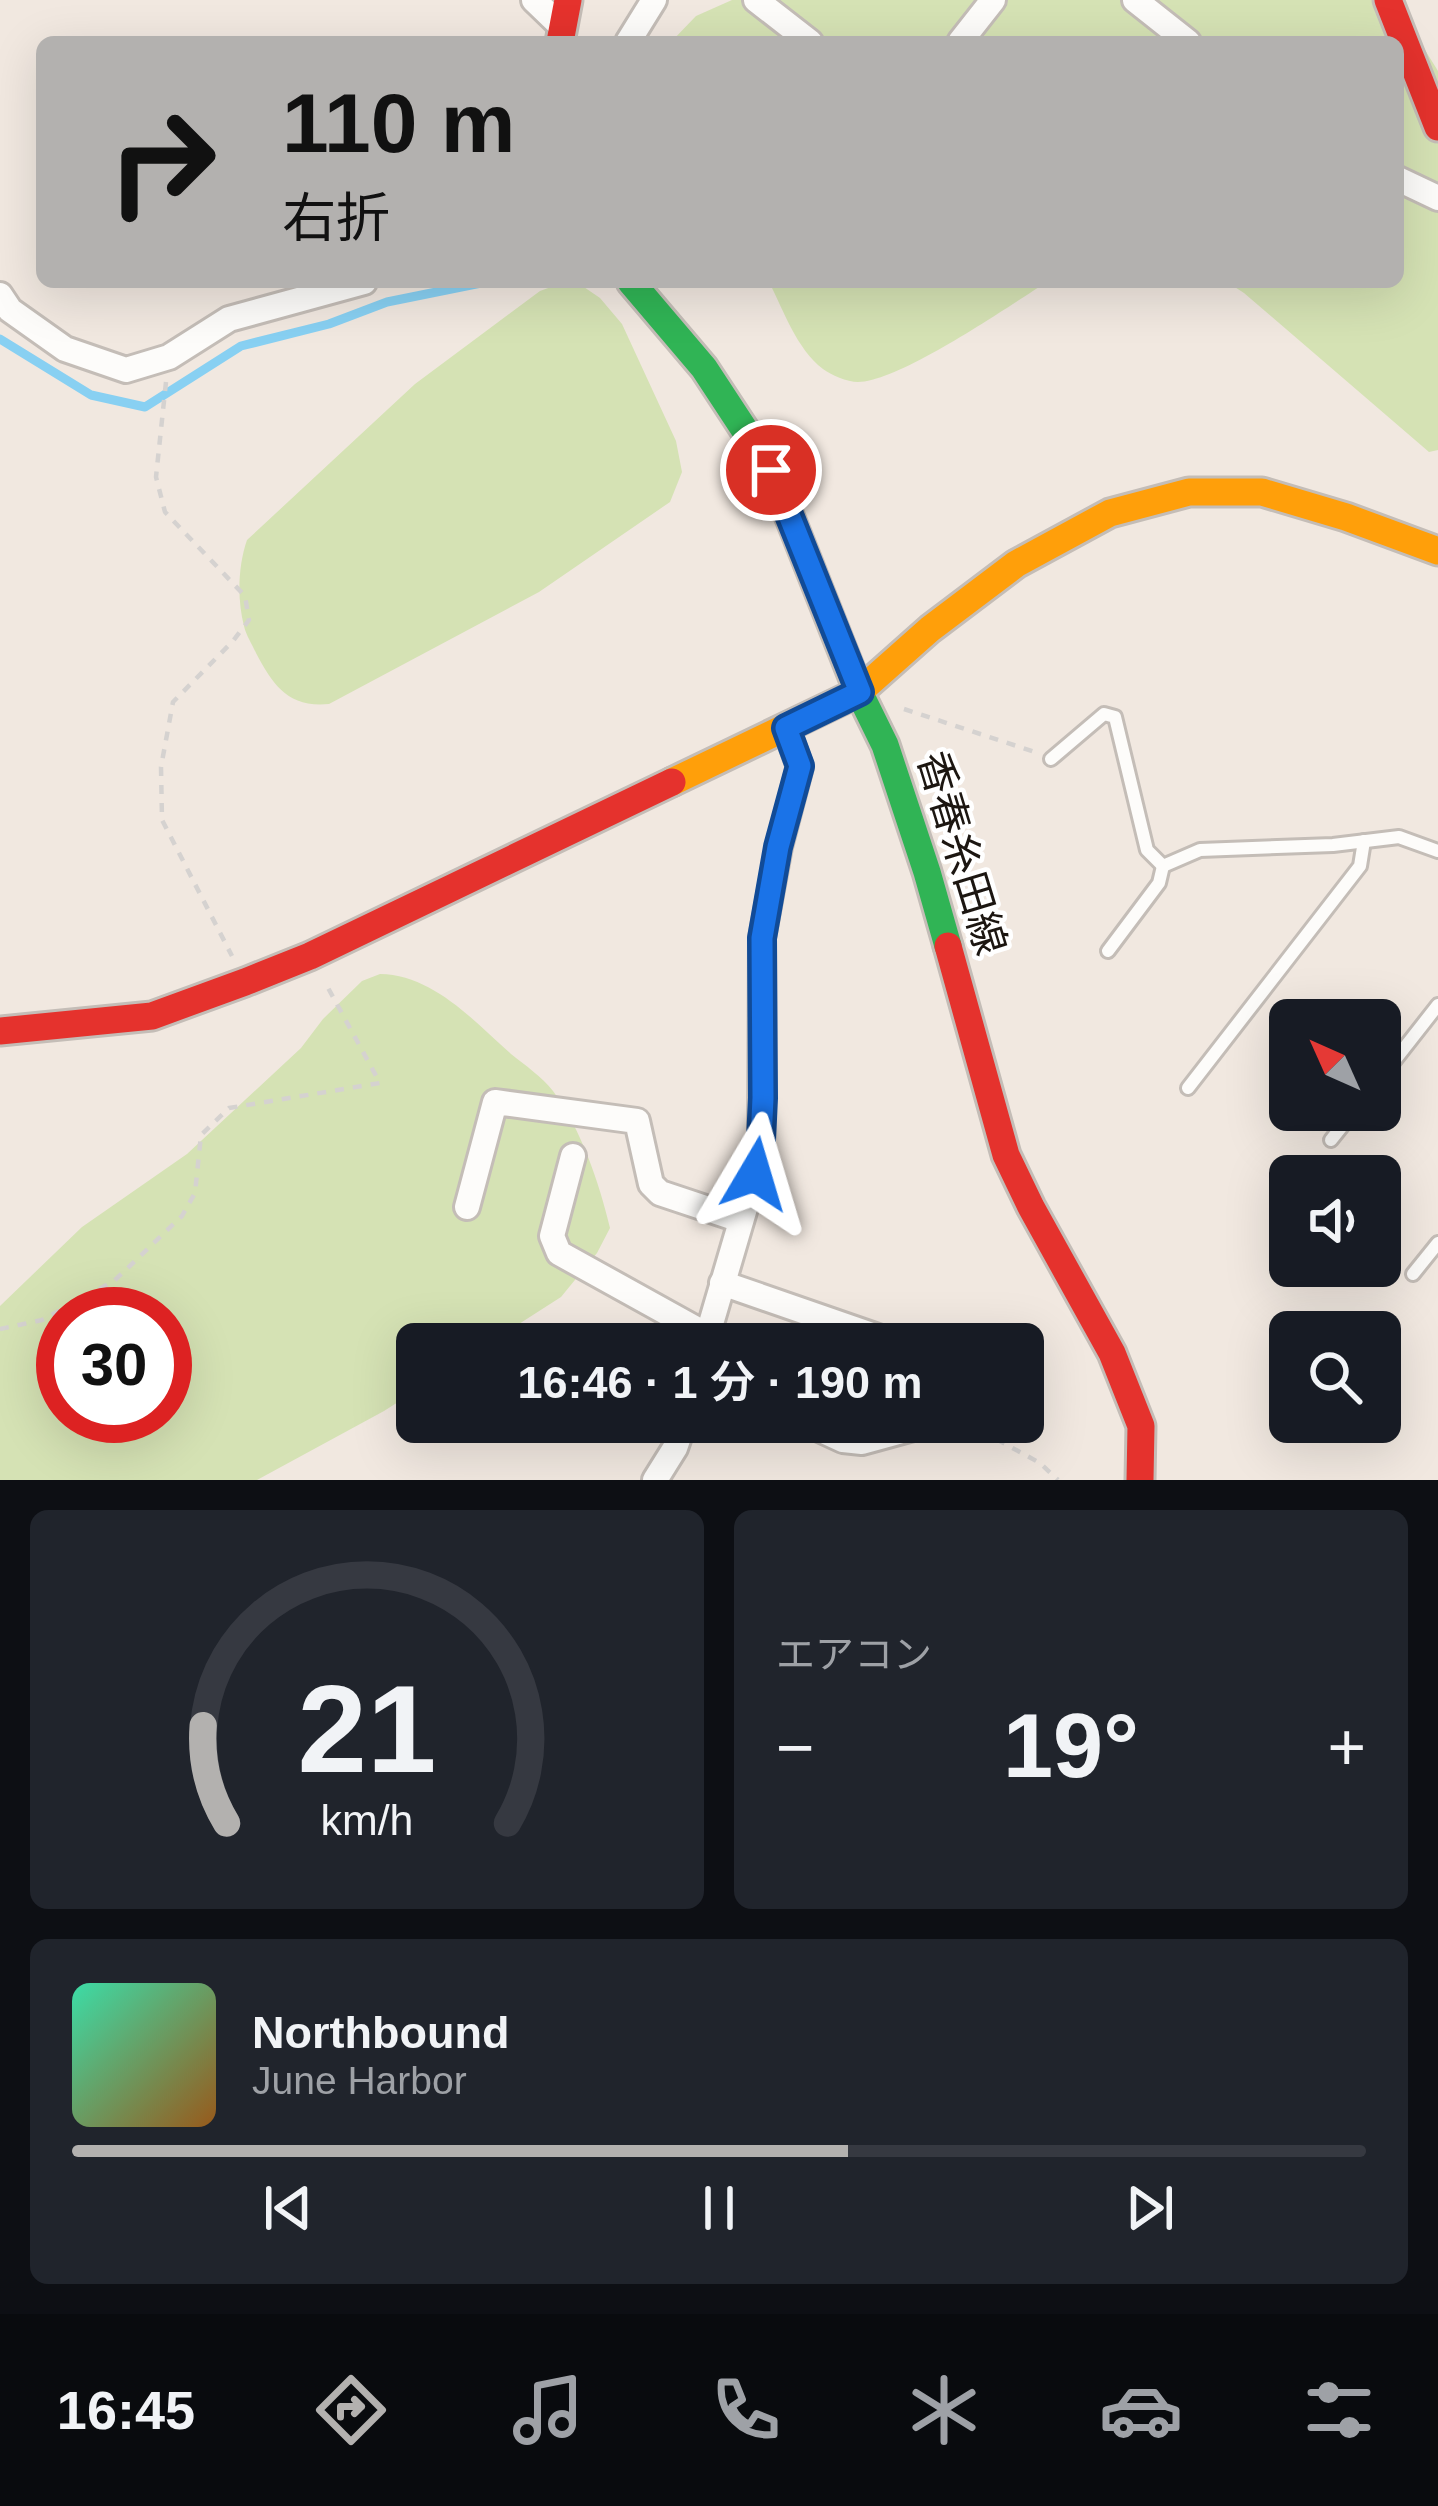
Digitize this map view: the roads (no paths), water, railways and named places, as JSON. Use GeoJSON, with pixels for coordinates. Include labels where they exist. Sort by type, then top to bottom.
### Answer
{"type":"FeatureCollection","features":[{"type":"Feature","properties":{"kind":"street"},"geometry":{"type":"LineString","coordinates":[[534,0],[563,23]]}},
{"type":"Feature","properties":{"kind":"street"},"geometry":{"type":"LineString","coordinates":[[632,36],[655,0]]}},
{"type":"Feature","properties":{"kind":"street"},"geometry":{"type":"LineString","coordinates":[[756,0],[802,36]]}},
{"type":"Feature","properties":{"kind":"street"},"geometry":{"type":"LineString","coordinates":[[965,36],[993,0]]}},
{"type":"Feature","properties":{"kind":"street"},"geometry":{"type":"LineString","coordinates":[[1135,0],[1180,36]]}},
{"type":"Feature","properties":{"kind":"street"},"geometry":{"type":"LineString","coordinates":[[1388,0],[1402,36]]}},
{"type":"Feature","properties":{"kind":"street"},"geometry":{"type":"LineString","coordinates":[[1404,41],[1438,128]]}},
{"type":"Feature","properties":{"kind":"street"},"geometry":{"type":"LineString","coordinates":[[1404,182],[1438,198]]}},
{"type":"Feature","properties":{"kind":"street"},"geometry":{"type":"LineString","coordinates":[[0,295],[10,310],[64,349],[126,370],[170,357],[229,319],[342,288]]}},
{"type":"Feature","properties":{"kind":"street","name":"香春糸田線"},"geometry":{"type":"LineString","coordinates":[[636,288],[704,368],[771,470],[885,745],[928,872],[1006,1155],[1112,1353],[1141,1426],[1140,1480]]}},
{"type":"Feature","properties":{"kind":"street"},"geometry":{"type":"LineString","coordinates":[[0,1031],[152,1016],[310,956],[860,692],[930,629],[1016,564],[1110,513],[1189,492],[1262,492],[1438,550]]}},
{"type":"Feature","properties":{"kind":"street"},"geometry":{"type":"LineString","coordinates":[[711,1323],[761,1140],[762,938],[778,847],[800,766],[786,728]]}},
{"type":"Feature","properties":{"kind":"street"},"geometry":{"type":"LineString","coordinates":[[467,1207],[495,1102],[638,1121],[651,1184],[660,1193],[741,1220]]}},
{"type":"Feature","properties":{"kind":"street"},"geometry":{"type":"LineString","coordinates":[[573,1156],[552,1236],[559,1253],[677,1323]]}},
{"type":"Feature","properties":{"kind":"street"},"geometry":{"type":"LineString","coordinates":[[722,1283],[837,1323]]}},
{"type":"Feature","properties":{"kind":"street"},"geometry":{"type":"LineString","coordinates":[[655,1480],[677,1443]]}},
{"type":"Feature","properties":{"kind":"lane"},"geometry":{"type":"LineString","coordinates":[[1052,759],[1104,714],[1115,717],[1147,850],[1163,866]]}},
{"type":"Feature","properties":{"kind":"lane"},"geometry":{"type":"LineString","coordinates":[[1163,866],[1201,850],[1333,845],[1399,837],[1438,851]]}},
{"type":"Feature","properties":{"kind":"lane"},"geometry":{"type":"LineString","coordinates":[[1188,1088],[1360,866],[1364,841]]}},
{"type":"Feature","properties":{"kind":"lane"},"geometry":{"type":"LineString","coordinates":[[1108,951],[1159,883],[1163,866]]}},
{"type":"Feature","properties":{"kind":"lane"},"geometry":{"type":"LineString","coordinates":[[1401,1052],[1438,1005]]}},
{"type":"Feature","properties":{"kind":"lane"},"geometry":{"type":"LineString","coordinates":[[1331,1140],[1338,1131]]}},
{"type":"Feature","properties":{"kind":"lane"},"geometry":{"type":"LineString","coordinates":[[1413,1274],[1438,1243]]}},
{"type":"Feature","properties":{"kind":"waterway"},"geometry":{"type":"LineString","coordinates":[[0,339],[91,395],[145,407],[241,346],[329,324],[387,302],[456,288]]}}]}
